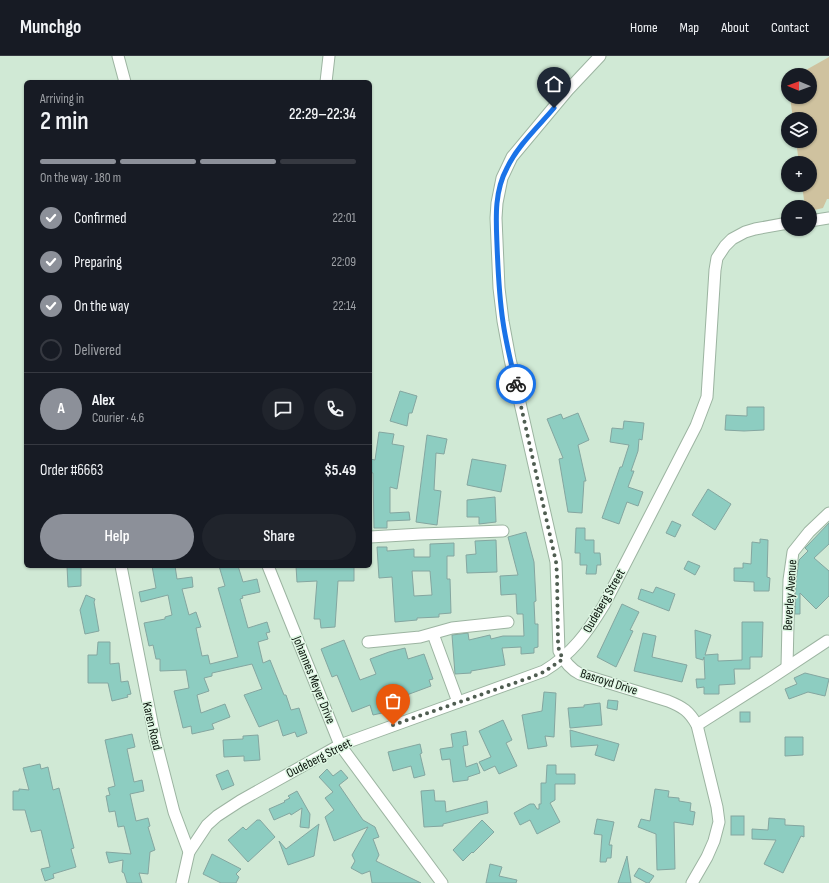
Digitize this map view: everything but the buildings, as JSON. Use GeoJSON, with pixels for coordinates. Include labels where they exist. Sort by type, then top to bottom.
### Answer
{"type":"FeatureCollection","features":[{"type":"Feature","properties":{"kind":"street"},"geometry":{"type":"LineString","coordinates":[[118,56],[124,80]]}},
{"type":"Feature","properties":{"kind":"street"},"geometry":{"type":"LineString","coordinates":[[326,80],[330,56]]}},
{"type":"Feature","properties":{"kind":"street"},"geometry":{"type":"LineString","coordinates":[[563,659],[559,651],[558,642],[557,574],[554,552],[510,359],[503,321],[499,288],[496,210],[499,189],[506,168],[512,157],[568,90],[600,56]]}},
{"type":"Feature","properties":{"kind":"street"},"geometry":{"type":"LineString","coordinates":[[817,219],[829,218]]}},
{"type":"Feature","properties":{"kind":"street","name":"Oudeberg Street"},"geometry":{"type":"LineString","coordinates":[[189,852],[204,828],[217,816],[240,800],[340,745],[544,672],[563,659],[583,638],[604,605],[702,414],[707,397],[709,379],[715,270],[720,252],[732,240],[745,232],[781,225]]}},
{"type":"Feature","properties":{"kind":"street","name":"Beverley Avenue"},"geometry":{"type":"LineString","coordinates":[[787,667],[789,580],[794,552],[809,532],[829,513]]}},
{"type":"Feature","properties":{"kind":"street"},"geometry":{"type":"LineString","coordinates":[[372,537],[503,531]]}},
{"type":"Feature","properties":{"kind":"street","name":"Karen Road"},"geometry":{"type":"LineString","coordinates":[[121,568],[155,738],[174,812],[189,852]]}},
{"type":"Feature","properties":{"kind":"street","name":"Johannes Meyer Drive"},"geometry":{"type":"LineString","coordinates":[[269,568],[340,745],[442,883]]}},
{"type":"Feature","properties":{"kind":"street"},"geometry":{"type":"LineString","coordinates":[[368,642],[402,640],[433,634],[452,628],[508,622]]}},
{"type":"Feature","properties":{"kind":"street"},"geometry":{"type":"LineString","coordinates":[[433,634],[458,702]]}},
{"type":"Feature","properties":{"kind":"street"},"geometry":{"type":"LineString","coordinates":[[697,725],[762,684],[827,640]]}},
{"type":"Feature","properties":{"kind":"street","name":"Basroyd Drive"},"geometry":{"type":"LineString","coordinates":[[563,659],[574,671],[580,674],[680,706],[691,715],[697,725],[717,807],[718,822],[710,851],[692,883]]}},
{"type":"Feature","properties":{"kind":"street"},"geometry":{"type":"LineString","coordinates":[[182,883],[189,852]]}},
{"type":"Feature","properties":{"kind":"shaded area"},"geometry":{"type":"Polygon","coordinates":[[[829,57],[829,199],[827,199],[823,208],[817,209],[817,200],[804,200],[803,192],[817,192],[817,156],[798,156],[797,148],[817,148],[817,112],[792,112],[791,104],[817,104],[817,68],[809,68],[829,57]]]}},
{"type":"Feature","properties":{"kind":"way so far"},"geometry":{"type":"LineString","coordinates":[[393,725],[529,678],[544,672],[563,659],[558,648],[556,562],[516,384]]}},
{"type":"Feature","properties":{"kind":"route"},"geometry":{"type":"LineString","coordinates":[[516,384],[506,340],[499,288],[496,218],[497,203],[502,178],[512,157],[554,108]]}}]}
